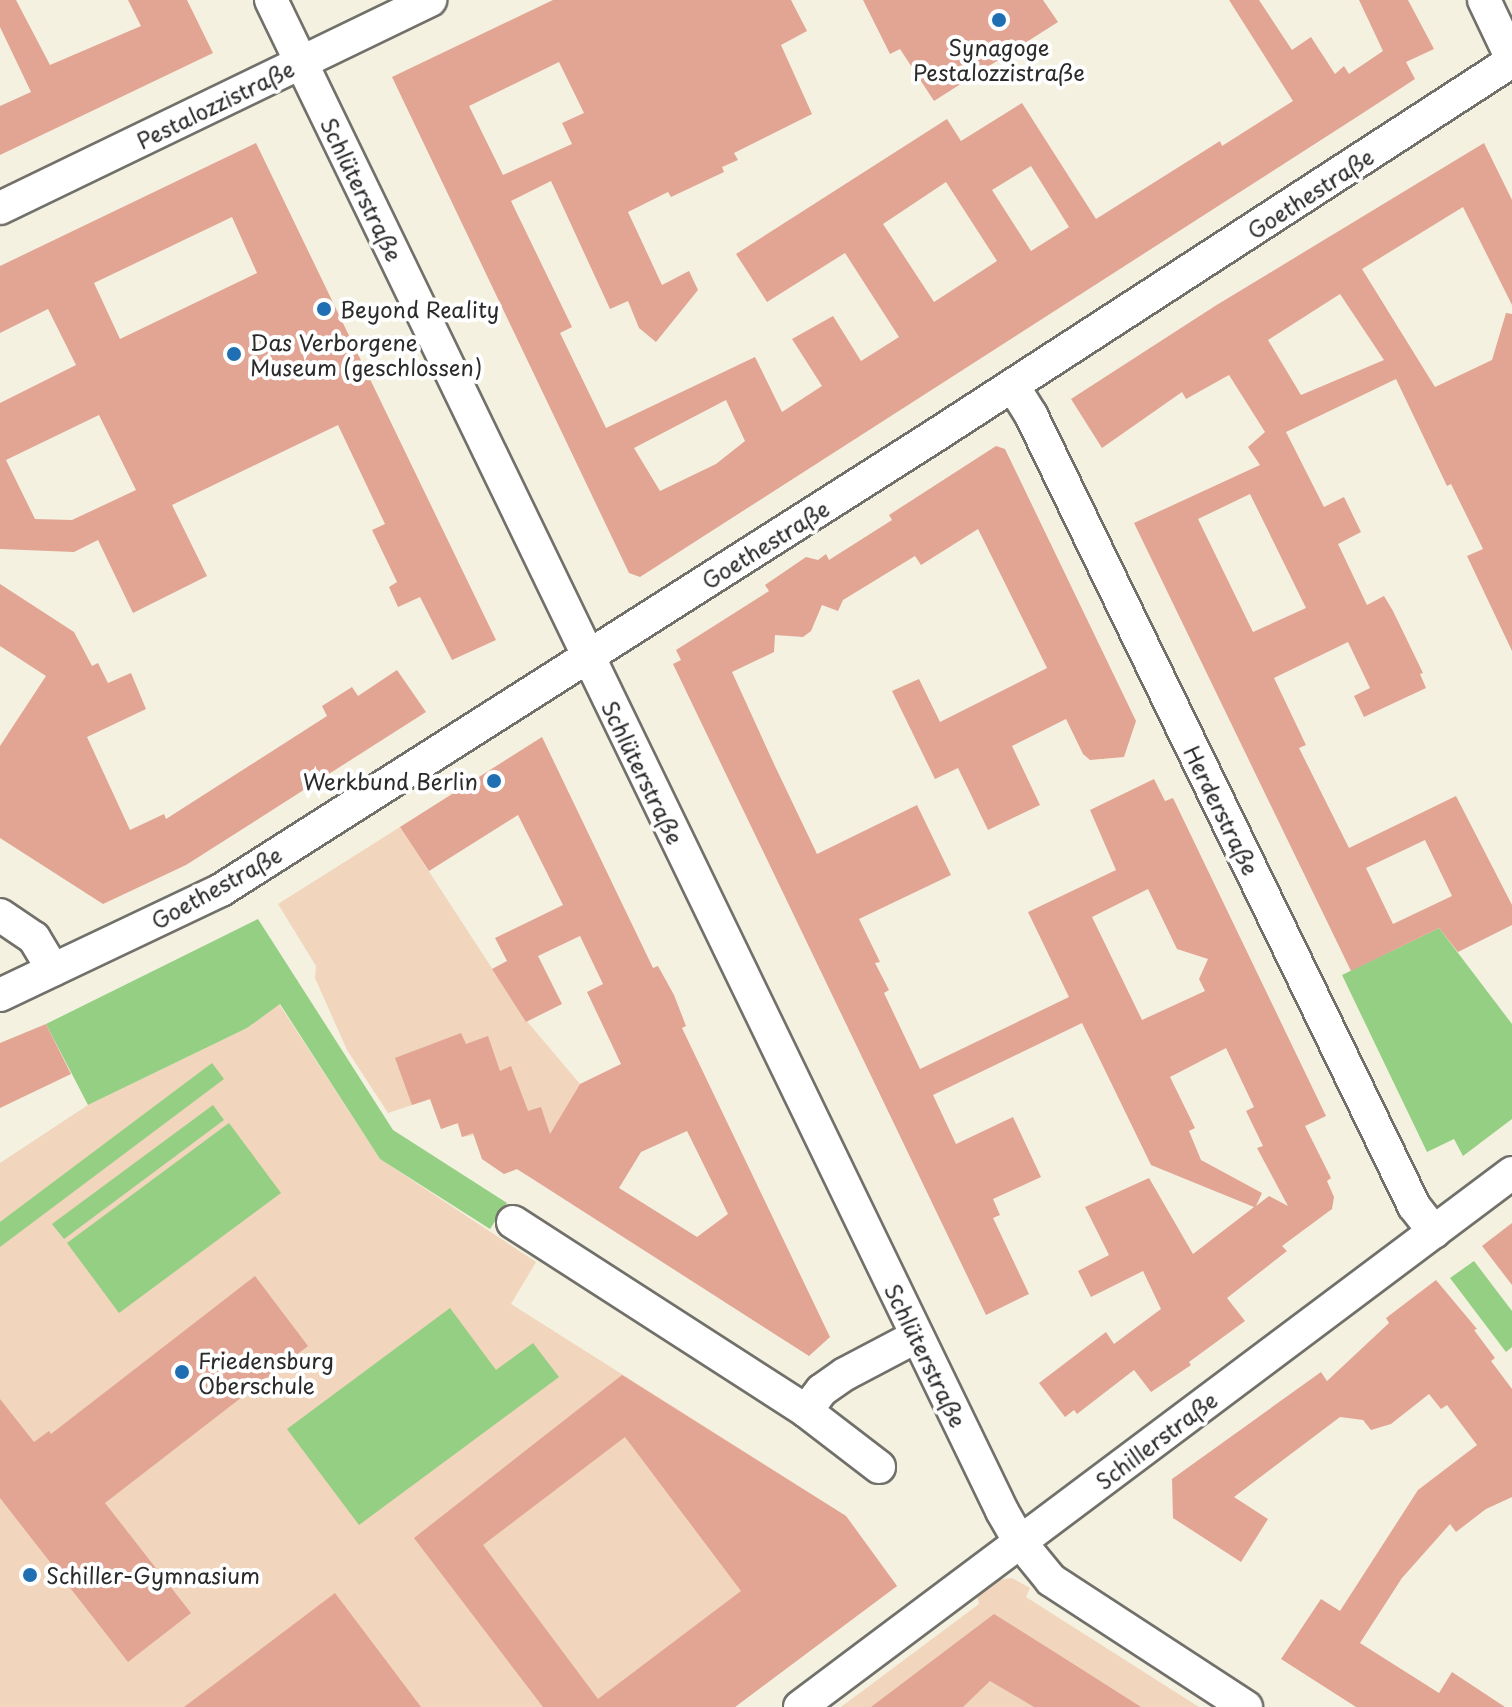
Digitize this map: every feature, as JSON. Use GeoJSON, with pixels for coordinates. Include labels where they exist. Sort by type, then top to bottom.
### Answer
{"type":"FeatureCollection","features":[{"type":"Feature","properties":{"kind":"street","name":"Schlüterstraße"},"geometry":{"type":"LineString","coordinates":[[271,0],[587,658],[1020,1542],[1051,1580],[1069,1594],[1246,1707]]}},
{"type":"Feature","properties":{"kind":"street","name":"Pestalozzistraße"},"geometry":{"type":"LineString","coordinates":[[0,208],[430,0]]}},
{"type":"Feature","properties":{"kind":"street"},"geometry":{"type":"LineString","coordinates":[[1484,0],[1512,60]]}},
{"type":"Feature","properties":{"kind":"street","name":"Goethestraße"},"geometry":{"type":"LineString","coordinates":[[0,995],[221,890],[1013,386],[1512,60]]}},
{"type":"Feature","properties":{"kind":"street","name":"Herderstraße"},"geometry":{"type":"LineString","coordinates":[[1013,386],[1037,428],[1414,1206],[1434,1232]]}},
{"type":"Feature","properties":{"kind":"street"},"geometry":{"type":"LineString","coordinates":[[0,915],[34,938],[53,970]]}},
{"type":"Feature","properties":{"kind":"street","name":"Schillerstraße"},"geometry":{"type":"LineString","coordinates":[[800,1707],[1512,1173]]}},
{"type":"Feature","properties":{"kind":"street"},"geometry":{"type":"LineString","coordinates":[[513,1222],[806,1411],[879,1467]]}},
{"type":"Feature","properties":{"kind":"street"},"geometry":{"type":"LineString","coordinates":[[806,1411],[822,1390],[845,1374],[917,1336]]}},
{"type":"Feature","properties":{"kind":"shaded area"},"geometry":{"type":"Polygon","coordinates":[[[400,827],[525,1019],[580,1084],[526,1175],[517,1169],[504,1174],[482,1159],[474,1135],[462,1137],[457,1123],[441,1129],[430,1099],[388,1113],[347,1050],[315,978],[316,966],[278,904],[400,827]]]}},
{"type":"Feature","properties":{"kind":"shaded area"},"geometry":{"type":"Polygon","coordinates":[[[279,1004],[380,1159],[536,1262],[511,1304],[846,1516],[897,1586],[735,1707],[0,1707],[0,1163],[88,1105],[247,1028],[279,1004]]]}},
{"type":"Feature","properties":{"kind":"shaded area"},"geometry":{"type":"Polygon","coordinates":[[[1012,1578],[1030,1588],[1026,1597],[1199,1707],[841,1707],[979,1604],[977,1595],[998,1580],[1012,1578]]]}},
{"type":"Feature","properties":{"kind":"green space"},"geometry":{"type":"Polygon","coordinates":[[[258,919],[393,1130],[507,1203],[490,1229],[380,1159],[280,1004],[247,1028],[88,1105],[46,1024],[258,919]]]}},
{"type":"Feature","properties":{"kind":"green space"},"geometry":{"type":"Polygon","coordinates":[[[1439,928],[1512,1024],[1512,1119],[1463,1156],[1454,1139],[1427,1152],[1342,975],[1439,928]]]}},
{"type":"Feature","properties":{"kind":"green space"},"geometry":{"type":"Polygon","coordinates":[[[212,1063],[224,1079],[0,1247],[0,1222],[212,1063]]]}},
{"type":"Feature","properties":{"kind":"green space"},"geometry":{"type":"Polygon","coordinates":[[[213,1105],[224,1120],[64,1239],[52,1224],[213,1105]]]}},
{"type":"Feature","properties":{"kind":"green space"},"geometry":{"type":"Polygon","coordinates":[[[229,1123],[281,1193],[119,1313],[67,1243],[229,1123]]]}},
{"type":"Feature","properties":{"kind":"green space"},"geometry":{"type":"Polygon","coordinates":[[[1474,1261],[1512,1311],[1512,1347],[1506,1352],[1450,1278],[1474,1261]]]}},
{"type":"Feature","properties":{"kind":"green space"},"geometry":{"type":"Polygon","coordinates":[[[450,1308],[496,1370],[533,1343],[559,1377],[359,1525],[287,1429],[450,1308]]]}},
{"type":"Feature","properties":{"kind":"building"},"geometry":{"type":"Polygon","coordinates":[[[0,0],[16,0],[50,65],[141,26],[128,0],[187,0],[213,53],[0,155],[0,106],[31,92],[0,27],[0,0]]]}},
{"type":"Feature","properties":{"kind":"building"},"geometry":{"type":"Polygon","coordinates":[[[553,0],[791,0],[807,31],[781,45],[812,114],[734,153],[738,160],[722,167],[724,172],[671,197],[668,192],[628,212],[662,285],[689,271],[698,290],[656,342],[639,328],[628,301],[610,309],[551,181],[511,201],[572,327],[560,333],[606,428],[755,357],[782,412],[822,386],[792,339],[833,316],[861,361],[899,337],[845,253],[767,302],[736,254],[947,119],[961,141],[1022,103],[1096,219],[1220,141],[1222,146],[1293,101],[1229,0],[1259,0],[1292,50],[1311,37],[1335,74],[1344,66],[1349,74],[1383,51],[1359,0],[1408,0],[1434,49],[1406,62],[1415,79],[640,577],[629,573],[392,77],[553,0]],[[559,62],[469,106],[503,175],[572,144],[562,123],[584,113],[559,62]],[[1031,166],[992,190],[1031,251],[1069,227],[1031,166]],[[946,182],[883,224],[934,302],[997,261],[946,182]],[[726,400],[634,448],[660,491],[716,464],[745,441],[726,400]]]}},
{"type":"Feature","properties":{"kind":"building"},"geometry":{"type":"Polygon","coordinates":[[[863,0],[1043,0],[1058,22],[934,101],[900,49],[890,54],[863,0]]]}},
{"type":"Feature","properties":{"kind":"building"},"geometry":{"type":"Polygon","coordinates":[[[256,143],[496,640],[452,660],[420,597],[398,607],[389,587],[397,582],[372,530],[385,524],[338,425],[172,505],[207,576],[133,613],[98,540],[74,552],[0,549],[0,403],[76,365],[48,309],[0,333],[0,266],[256,143]],[[232,217],[94,283],[120,339],[257,273],[232,217]],[[99,415],[6,460],[35,519],[72,520],[136,490],[99,415]]]}},
{"type":"Feature","properties":{"kind":"building"},"geometry":{"type":"Polygon","coordinates":[[[1484,143],[1512,200],[1512,305],[1463,207],[1362,269],[1435,387],[1492,360],[1506,313],[1512,314],[1512,651],[1467,556],[1483,549],[1451,484],[1447,486],[1396,379],[1286,432],[1324,507],[1344,497],[1361,532],[1338,544],[1367,605],[1384,596],[1423,673],[1420,674],[1426,688],[1364,717],[1354,696],[1370,688],[1348,642],[1274,678],[1306,745],[1299,748],[1349,848],[1456,796],[1512,905],[1512,925],[1458,952],[1439,928],[1351,971],[1134,523],[1260,465],[1248,447],[1265,432],[1229,375],[1186,399],[1182,392],[1102,448],[1071,399],[1215,306],[1484,143]],[[1340,294],[1268,340],[1301,395],[1384,360],[1340,294]],[[1250,494],[1198,519],[1253,632],[1306,608],[1250,494]],[[1425,840],[1366,868],[1393,924],[1452,896],[1425,840]]]}},
{"type":"Feature","properties":{"kind":"building"},"geometry":{"type":"Polygon","coordinates":[[[996,446],[1005,449],[1136,721],[1124,757],[1090,760],[1083,754],[1066,719],[1012,746],[1040,805],[988,830],[958,768],[935,779],[892,691],[919,679],[940,722],[1047,668],[978,529],[921,565],[915,556],[843,600],[838,611],[822,605],[811,631],[803,637],[775,635],[774,652],[732,672],[817,854],[917,805],[951,875],[859,919],[880,962],[875,963],[889,990],[884,993],[920,1069],[1069,997],[1028,912],[1116,870],[1090,810],[1154,779],[1165,801],[1173,798],[1326,1116],[1305,1126],[1331,1178],[1327,1181],[1334,1197],[1332,1209],[1282,1246],[1287,1251],[1227,1298],[1245,1321],[1189,1362],[1191,1365],[1151,1392],[1134,1370],[1077,1414],[1074,1410],[1065,1417],[1039,1383],[1106,1332],[1114,1344],[1161,1309],[1143,1271],[1091,1297],[1078,1271],[1109,1255],[1085,1207],[1149,1178],[1193,1254],[1254,1207],[1151,1165],[1082,1023],[933,1095],[956,1144],[1013,1117],[1041,1177],[993,1199],[1000,1215],[993,1218],[1029,1294],[986,1315],[673,664],[681,660],[676,650],[769,591],[765,585],[806,557],[818,560],[826,554],[829,560],[892,520],[889,515],[996,446]],[[1148,889],[1092,917],[1142,1020],[1205,991],[1199,979],[1208,959],[1177,949],[1148,889]],[[1226,1048],[1170,1077],[1195,1128],[1189,1131],[1201,1160],[1262,1193],[1256,1206],[1269,1196],[1288,1206],[1257,1148],[1263,1146],[1246,1111],[1254,1107],[1226,1048]]]}},
{"type":"Feature","properties":{"kind":"building"},"geometry":{"type":"Polygon","coordinates":[[[0,584],[74,632],[92,666],[98,663],[108,683],[131,673],[146,709],[87,737],[130,830],[164,814],[166,819],[327,716],[322,706],[352,687],[358,696],[397,670],[426,712],[186,865],[103,904],[0,838],[0,746],[46,676],[0,646],[0,584]]]}},
{"type":"Feature","properties":{"kind":"building"},"geometry":{"type":"Polygon","coordinates":[[[542,737],[653,968],[658,966],[674,995],[686,1026],[682,1028],[830,1337],[809,1356],[517,1169],[504,1174],[482,1159],[473,1133],[462,1137],[458,1123],[441,1129],[430,1099],[412,1105],[395,1058],[461,1033],[466,1044],[488,1036],[500,1071],[511,1066],[528,1111],[541,1107],[550,1134],[580,1084],[621,1064],[587,992],[603,984],[580,936],[538,956],[562,1004],[526,1022],[492,969],[507,961],[495,938],[563,905],[518,815],[429,871],[400,827],[542,737]],[[687,1131],[641,1152],[619,1188],[697,1237],[728,1214],[687,1131]]]}},
{"type":"Feature","properties":{"kind":"building"},"geometry":{"type":"Polygon","coordinates":[[[46,1024],[71,1074],[0,1108],[0,1043],[46,1024]]]}},
{"type":"Feature","properties":{"kind":"building"},"geometry":{"type":"Polygon","coordinates":[[[1512,1223],[1512,1285],[1482,1246],[1512,1223]]]}},
{"type":"Feature","properties":{"kind":"building"},"geometry":{"type":"Polygon","coordinates":[[[255,1276],[308,1346],[105,1503],[191,1613],[128,1662],[0,1498],[0,1399],[34,1442],[49,1431],[51,1434],[255,1276]]]}},
{"type":"Feature","properties":{"kind":"building"},"geometry":{"type":"Polygon","coordinates":[[[1436,1280],[1477,1329],[1474,1330],[1495,1358],[1491,1361],[1512,1389],[1512,1497],[1486,1509],[1456,1532],[1450,1524],[1402,1578],[1360,1643],[1439,1693],[1452,1672],[1505,1707],[1356,1707],[1281,1659],[1321,1599],[1340,1611],[1418,1490],[1477,1445],[1447,1405],[1441,1409],[1429,1394],[1391,1424],[1371,1430],[1363,1420],[1340,1417],[1234,1497],[1268,1519],[1241,1562],[1173,1518],[1172,1479],[1321,1372],[1327,1381],[1389,1323],[1386,1318],[1436,1280]]]}},
{"type":"Feature","properties":{"kind":"building"},"geometry":{"type":"Polygon","coordinates":[[[622,1375],[846,1516],[897,1586],[735,1707],[543,1707],[414,1538],[622,1375]],[[625,1437],[483,1545],[598,1699],[741,1591],[625,1437]]]}},
{"type":"Feature","properties":{"kind":"building"},"geometry":{"type":"Polygon","coordinates":[[[335,1593],[421,1707],[184,1707],[335,1593]]]}},
{"type":"Feature","properties":{"kind":"building"},"geometry":{"type":"Polygon","coordinates":[[[994,1614],[1141,1707],[1034,1707],[990,1681],[963,1707],[871,1707],[994,1614]]]}},
{"type":"Feature","properties":{"kind":"place","name":"Synagoge Pestalozzistraße"},"geometry":{"type":"Point","coordinates":[999,20]}},
{"type":"Feature","properties":{"kind":"place","name":"Beyond Reality"},"geometry":{"type":"Point","coordinates":[324,309]}},
{"type":"Feature","properties":{"kind":"place","name":"Das Verborgene Museum (geschlossen)"},"geometry":{"type":"Point","coordinates":[234,354]}},
{"type":"Feature","properties":{"kind":"place","name":"Werkbund Berlin"},"geometry":{"type":"Point","coordinates":[494,781]}},
{"type":"Feature","properties":{"kind":"place","name":"Friedensburg Oberschule"},"geometry":{"type":"Point","coordinates":[182,1372]}},
{"type":"Feature","properties":{"kind":"place","name":"Schiller-Gymnasium"},"geometry":{"type":"Point","coordinates":[30,1575]}}]}
